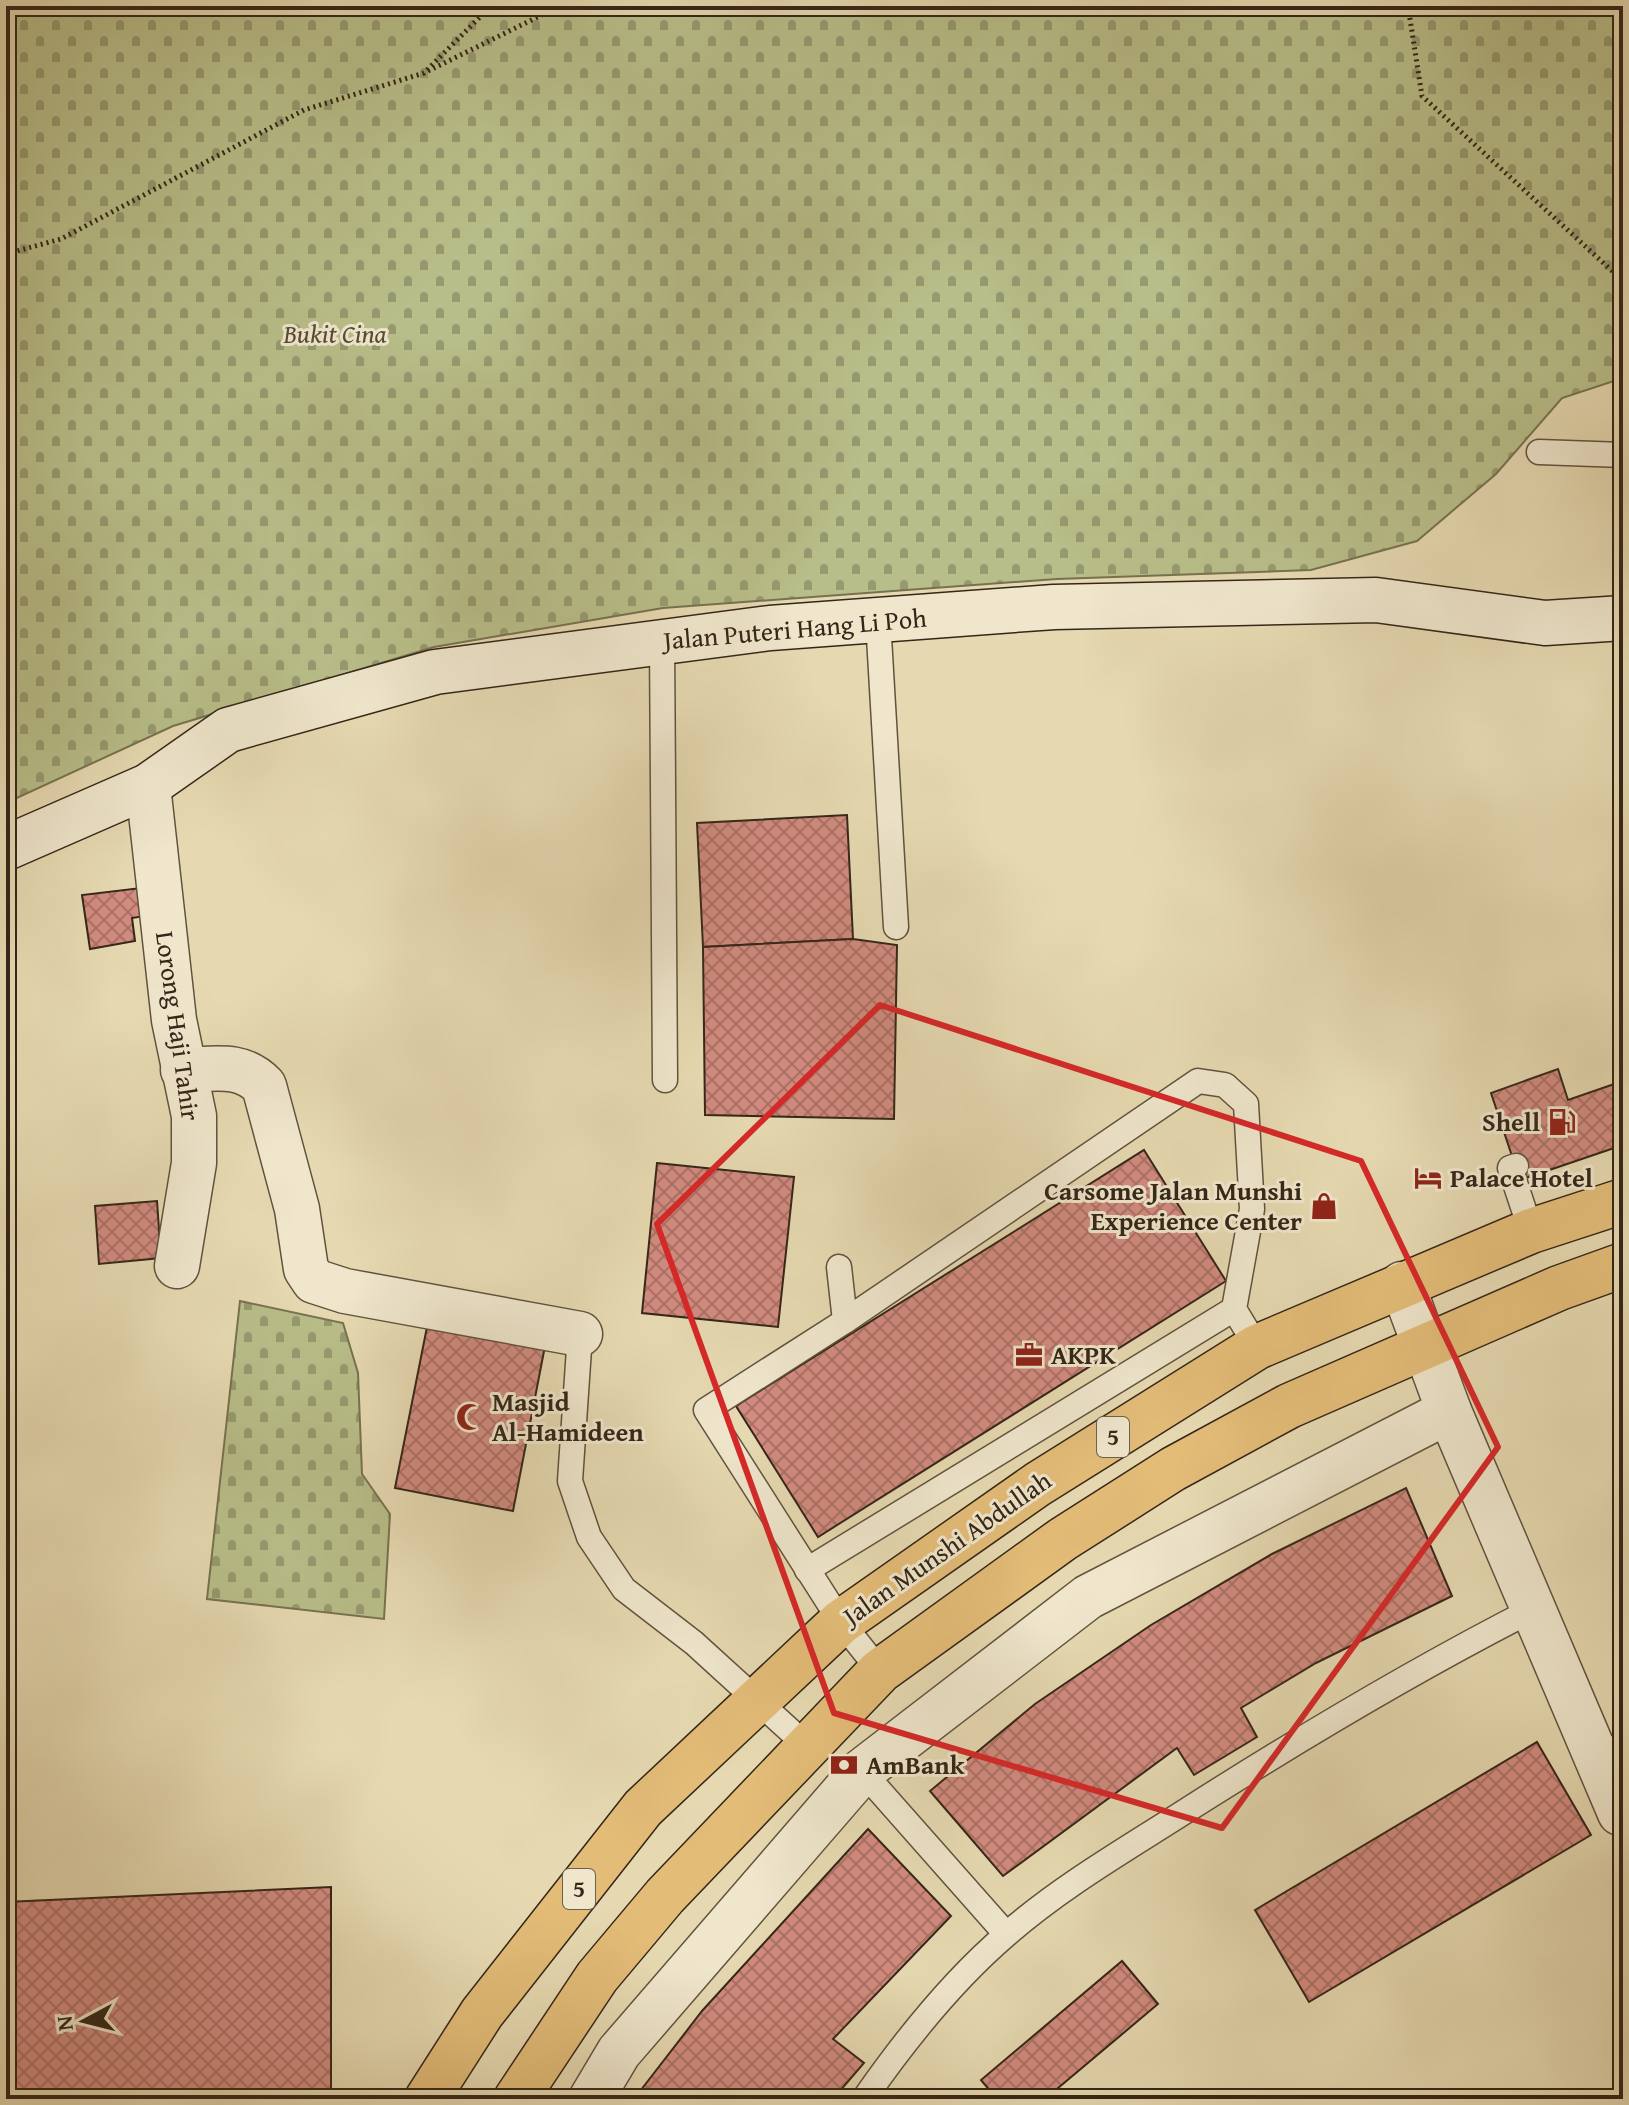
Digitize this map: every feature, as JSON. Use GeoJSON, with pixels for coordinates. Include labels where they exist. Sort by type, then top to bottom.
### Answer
{"type":"FeatureCollection","features":[{"type":"Feature","properties":{"kind":"main road","name":"Jalan Munshi Abdullah"},"geometry":{"type":"LineString","coordinates":[[427,2099],[482,2013],[643,1808],[841,1622],[1038,1484],[1257,1347],[1531,1231],[1623,1201]]}},
{"type":"Feature","properties":{"kind":"main road","name":"5"},"geometry":{"type":"LineString","coordinates":[[516,2099],[597,1977],[665,1896],[880,1671],[1063,1539],[1173,1469],[1289,1406],[1559,1288],[1623,1265]]}},
{"type":"Feature","properties":{"kind":"street","name":"Jalan Puteri Hang Li Poh"},"geometry":{"type":"LineString","coordinates":[[6,848],[148,786],[228,730],[435,672],[662,640],[1054,607],[1376,600],[1545,623],[1623,618]]}},
{"type":"Feature","properties":{"kind":"street","name":"Lorong Haji Tahir"},"geometry":{"type":"LineString","coordinates":[[148,786],[174,1020],[194,1116],[194,1163],[177,1266]]}},
{"type":"Feature","properties":{"kind":"street"},"geometry":{"type":"LineString","coordinates":[[183,1070],[239,1068],[252,1074],[264,1086],[297,1209],[306,1269],[314,1281],[345,1291],[580,1334]]}},
{"type":"Feature","properties":{"kind":"street"},"geometry":{"type":"LineString","coordinates":[[1402,1284],[1449,1411],[1534,1609],[1608,1749],[1620,1813]]}},
{"type":"Feature","properties":{"kind":"street"},"geometry":{"type":"LineString","coordinates":[[591,2099],[619,2052],[862,1771],[1088,1597],[1449,1411]]}},
{"type":"Feature","properties":{"kind":"lane"},"geometry":{"type":"LineString","coordinates":[[1539,452],[1623,455]]}},
{"type":"Feature","properties":{"kind":"lane"},"geometry":{"type":"LineString","coordinates":[[878,620],[896,927]]}},
{"type":"Feature","properties":{"kind":"lane"},"geometry":{"type":"LineString","coordinates":[[662,640],[665,1080]]}},
{"type":"Feature","properties":{"kind":"lane"},"geometry":{"type":"LineString","coordinates":[[880,1671],[841,1622],[706,1410],[845,1321],[1198,1081],[1225,1085],[1246,1104],[1252,1209],[1234,1309],[1257,1347]]}},
{"type":"Feature","properties":{"kind":"lane"},"geometry":{"type":"LineString","coordinates":[[1516,1166],[1510,1168],[1531,1231]]}},
{"type":"Feature","properties":{"kind":"lane"},"geometry":{"type":"LineString","coordinates":[[839,1267],[845,1321]]}},
{"type":"Feature","properties":{"kind":"lane"},"geometry":{"type":"LineString","coordinates":[[807,1570],[1234,1309]]}},
{"type":"Feature","properties":{"kind":"lane"},"geometry":{"type":"LineString","coordinates":[[580,1334],[570,1481],[589,1537],[624,1589],[694,1643],[807,1746]]}},
{"type":"Feature","properties":{"kind":"lane"},"geometry":{"type":"LineString","coordinates":[[864,2099],[907,2037],[1006,1934],[1106,1862],[1309,1733],[1419,1667],[1534,1609]]}},
{"type":"Feature","properties":{"kind":"lane"},"geometry":{"type":"LineString","coordinates":[[862,1771],[1006,1934]]}},
{"type":"Feature","properties":{"kind":"path"},"geometry":{"type":"LineString","coordinates":[[424,73],[480,17],[485,6]]}},
{"type":"Feature","properties":{"kind":"path"},"geometry":{"type":"LineString","coordinates":[[6,254],[61,239],[304,110],[424,73],[560,6]]}},
{"type":"Feature","properties":{"kind":"path"},"geometry":{"type":"LineString","coordinates":[[1408,6],[1422,96],[1623,281]]}},
{"type":"Feature","properties":{"kind":"highlighted area"},"geometry":{"type":"Polygon","coordinates":[[[880,1005],[1361,1161],[1498,1447],[1222,1828],[834,1713],[657,1224],[880,1005]]]}},
{"type":"Feature","properties":{"kind":"green space","name":"Bukit Cina"},"geometry":{"type":"Polygon","coordinates":[[[6,6],[1623,6],[1623,378],[1562,398],[1496,474],[1417,541],[1311,570],[1057,579],[663,608],[434,647],[173,726],[6,803],[6,6]]]}},
{"type":"Feature","properties":{"kind":"green space"},"geometry":{"type":"Polygon","coordinates":[[[240,1301],[343,1323],[358,1373],[362,1474],[390,1514],[384,1619],[207,1599],[240,1301]]]}},
{"type":"Feature","properties":{"kind":"building"},"geometry":{"type":"Polygon","coordinates":[[[847,815],[853,939],[703,947],[697,823],[847,815]]]}},
{"type":"Feature","properties":{"kind":"building"},"geometry":{"type":"Polygon","coordinates":[[[149,887],[151,915],[132,918],[135,941],[90,949],[82,895],[149,887]]]}},
{"type":"Feature","properties":{"kind":"building"},"geometry":{"type":"Polygon","coordinates":[[[853,939],[897,945],[894,1119],[705,1115],[703,947],[853,939]]]}},
{"type":"Feature","properties":{"kind":"building","name":"Shell"},"geometry":{"type":"Polygon","coordinates":[[[1558,1069],[1568,1100],[1623,1081],[1623,1145],[1520,1180],[1491,1093],[1558,1069]]]}},
{"type":"Feature","properties":{"kind":"building"},"geometry":{"type":"Polygon","coordinates":[[[1144,1150],[1226,1281],[818,1537],[736,1406],[1144,1150]]]}},
{"type":"Feature","properties":{"kind":"building"},"geometry":{"type":"Polygon","coordinates":[[[657,1163],[794,1177],[778,1327],[642,1313],[657,1163]]]}},
{"type":"Feature","properties":{"kind":"building"},"geometry":{"type":"Polygon","coordinates":[[[157,1201],[161,1258],[99,1264],[95,1206],[157,1201]]]}},
{"type":"Feature","properties":{"kind":"building","name":"Masjid Al-Hamideen"},"geometry":{"type":"Polygon","coordinates":[[[428,1322],[545,1346],[513,1511],[395,1488],[428,1322]]]}},
{"type":"Feature","properties":{"kind":"building"},"geometry":{"type":"Polygon","coordinates":[[[1406,1488],[1452,1596],[1316,1663],[1241,1708],[1257,1737],[1194,1775],[1177,1748],[1003,1876],[930,1791],[1035,1704],[1151,1625],[1272,1554],[1406,1488]]]}},
{"type":"Feature","properties":{"kind":"building"},"geometry":{"type":"Polygon","coordinates":[[[1537,1742],[1591,1835],[1309,2002],[1255,1910],[1537,1742]]]}},
{"type":"Feature","properties":{"kind":"building"},"geometry":{"type":"Polygon","coordinates":[[[868,1829],[951,1916],[833,2039],[864,2063],[833,2099],[634,2099],[702,2011],[868,1829]]]}},
{"type":"Feature","properties":{"kind":"building"},"geometry":{"type":"Polygon","coordinates":[[[331,1887],[331,2099],[6,2099],[6,1902],[331,1887]]]}},
{"type":"Feature","properties":{"kind":"building"},"geometry":{"type":"Polygon","coordinates":[[[1122,1961],[1158,2004],[1045,2099],[997,2099],[981,2080],[1122,1961]]]}},
{"type":"Feature","properties":{"kind":"place","name":"Shell"},"geometry":{"type":"Point","coordinates":[1562,1122]}},
{"type":"Feature","properties":{"kind":"place","name":"Palace Hotel"},"geometry":{"type":"Point","coordinates":[1428,1178]}},
{"type":"Feature","properties":{"kind":"place","name":"Carsome Jalan Munshi Experience Center"},"geometry":{"type":"Point","coordinates":[1324,1206]}},
{"type":"Feature","properties":{"kind":"place","name":"AKPK"},"geometry":{"type":"Point","coordinates":[1029,1355]}},
{"type":"Feature","properties":{"kind":"place","name":"Masjid Al-Hamideen"},"geometry":{"type":"Point","coordinates":[470,1417]}},
{"type":"Feature","properties":{"kind":"place","name":"AmBank"},"geometry":{"type":"Point","coordinates":[844,1765]}}]}
